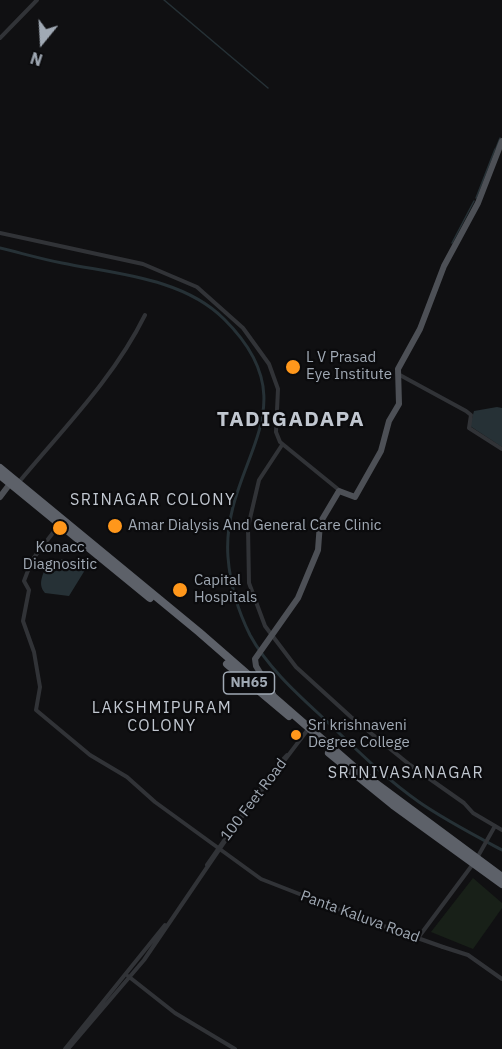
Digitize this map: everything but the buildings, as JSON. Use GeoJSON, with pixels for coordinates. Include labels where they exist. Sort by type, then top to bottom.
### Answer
{"type":"FeatureCollection","features":[{"type":"Feature","properties":{"kind":"highway","name":"NH65"},"geometry":{"type":"LineString","coordinates":[[0,468],[59,525],[170,614],[308,730]]}},
{"type":"Feature","properties":{"kind":"highway","name":"NH65"},"geometry":{"type":"LineString","coordinates":[[0,475],[14,482],[258,683],[393,805],[502,878]]}},
{"type":"Feature","properties":{"kind":"highway"},"geometry":{"type":"LineString","coordinates":[[258,683],[269,688]]}},
{"type":"Feature","properties":{"kind":"highway","name":"NH65"},"geometry":{"type":"LineString","coordinates":[[475,861],[502,884]]}},
{"type":"Feature","properties":{"kind":"main road"},"geometry":{"type":"LineString","coordinates":[[308,730],[269,688],[256,666],[255,659],[298,598],[318,550],[320,523],[339,490],[356,497],[381,451],[389,421],[399,403],[397,374],[430,307],[449,255],[478,203],[502,141]]}},
{"type":"Feature","properties":{"kind":"main road"},"geometry":{"type":"LineString","coordinates":[[0,497],[14,482]]}},
{"type":"Feature","properties":{"kind":"street"},"geometry":{"type":"LineString","coordinates":[[0,38],[37,0]]}},
{"type":"Feature","properties":{"kind":"street"},"geometry":{"type":"LineString","coordinates":[[0,233],[143,264],[197,287],[243,328],[268,364],[278,389],[276,435],[282,445],[339,490]]}},
{"type":"Feature","properties":{"kind":"street"},"geometry":{"type":"LineString","coordinates":[[14,482],[58,439],[129,344],[145,315]]}},
{"type":"Feature","properties":{"kind":"street"},"geometry":{"type":"LineString","coordinates":[[397,374],[466,411],[471,415],[469,428],[502,449]]}},
{"type":"Feature","properties":{"kind":"street"},"geometry":{"type":"LineString","coordinates":[[282,445],[259,480],[249,521],[247,548],[250,588],[271,636],[296,667],[351,717],[440,788],[502,830]]}},
{"type":"Feature","properties":{"kind":"street","name":"Panta Kaluva Road"},"geometry":{"type":"LineString","coordinates":[[59,525],[29,564],[24,581],[29,590],[23,621],[34,652],[40,687],[36,710],[90,755],[127,777],[155,802],[266,881],[361,918],[468,955],[502,980]]}},
{"type":"Feature","properties":{"kind":"street","name":"100 Feet Road"},"geometry":{"type":"LineString","coordinates":[[67,1049],[164,932],[219,848],[308,730]]}},
{"type":"Feature","properties":{"kind":"street"},"geometry":{"type":"LineString","coordinates":[[416,942],[475,861],[495,826]]}},
{"type":"Feature","properties":{"kind":"street"},"geometry":{"type":"LineString","coordinates":[[128,976],[176,1013],[235,1049]]}},
{"type":"Feature","properties":{"kind":"shaded area"},"geometry":{"type":"Polygon","coordinates":[[[502,408],[502,447],[470,426],[474,411],[502,408]]]}},
{"type":"Feature","properties":{"kind":"shaded area"},"geometry":{"type":"Polygon","coordinates":[[[62,559],[70,564],[79,562],[85,570],[69,596],[45,593],[41,581],[48,561],[57,563],[62,559]]]}},
{"type":"Feature","properties":{"kind":"shaded area"},"geometry":{"type":"Polygon","coordinates":[[[473,878],[502,903],[502,908],[473,949],[431,932],[473,878]]]}},
{"type":"Feature","properties":{"kind":"waterway"},"geometry":{"type":"LineString","coordinates":[[164,0],[268,88]]}},
{"type":"Feature","properties":{"kind":"waterway"},"geometry":{"type":"LineString","coordinates":[[496,148],[500,138]]}},
{"type":"Feature","properties":{"kind":"waterway"},"geometry":{"type":"LineString","coordinates":[[476,198],[495,149]]}},
{"type":"Feature","properties":{"kind":"waterway"},"geometry":{"type":"LineString","coordinates":[[452,243],[474,201]]}},
{"type":"Feature","properties":{"kind":"waterway"},"geometry":{"type":"LineString","coordinates":[[0,248],[169,286],[189,294],[224,319],[250,351],[262,381],[263,409],[258,436],[237,492],[230,523],[228,557],[238,607],[250,635],[264,657],[300,697],[380,771],[429,809],[502,850]]}},
{"type":"Feature","properties":{"kind":"place","name":"L V Prasad Eye Institute"},"geometry":{"type":"Point","coordinates":[293,367]}},
{"type":"Feature","properties":{"kind":"place","name":"Amar Dialysis And General Care Clinic"},"geometry":{"type":"Point","coordinates":[115,526]}},
{"type":"Feature","properties":{"kind":"place","name":"Konacc Diagnositic"},"geometry":{"type":"Point","coordinates":[60,528]}},
{"type":"Feature","properties":{"kind":"place","name":"Capital Hospitals"},"geometry":{"type":"Point","coordinates":[180,590]}},
{"type":"Feature","properties":{"kind":"place","name":"Sri krishnaveni Degree College"},"geometry":{"type":"Point","coordinates":[296,735]}},
{"type":"Feature","properties":{"kind":"district","name":"TADIGADAPA"},"geometry":{"type":"Point","coordinates":[291,420]}},
{"type":"Feature","properties":{"kind":"district","name":"SRINAGAR COLONY"},"geometry":{"type":"Point","coordinates":[153,500]}},
{"type":"Feature","properties":{"kind":"district","name":"LAKSHMIPURAM COLONY"},"geometry":{"type":"Point","coordinates":[162,717]}},
{"type":"Feature","properties":{"kind":"district","name":"SRINIVASANAGAR"},"geometry":{"type":"Point","coordinates":[406,773]}}]}
